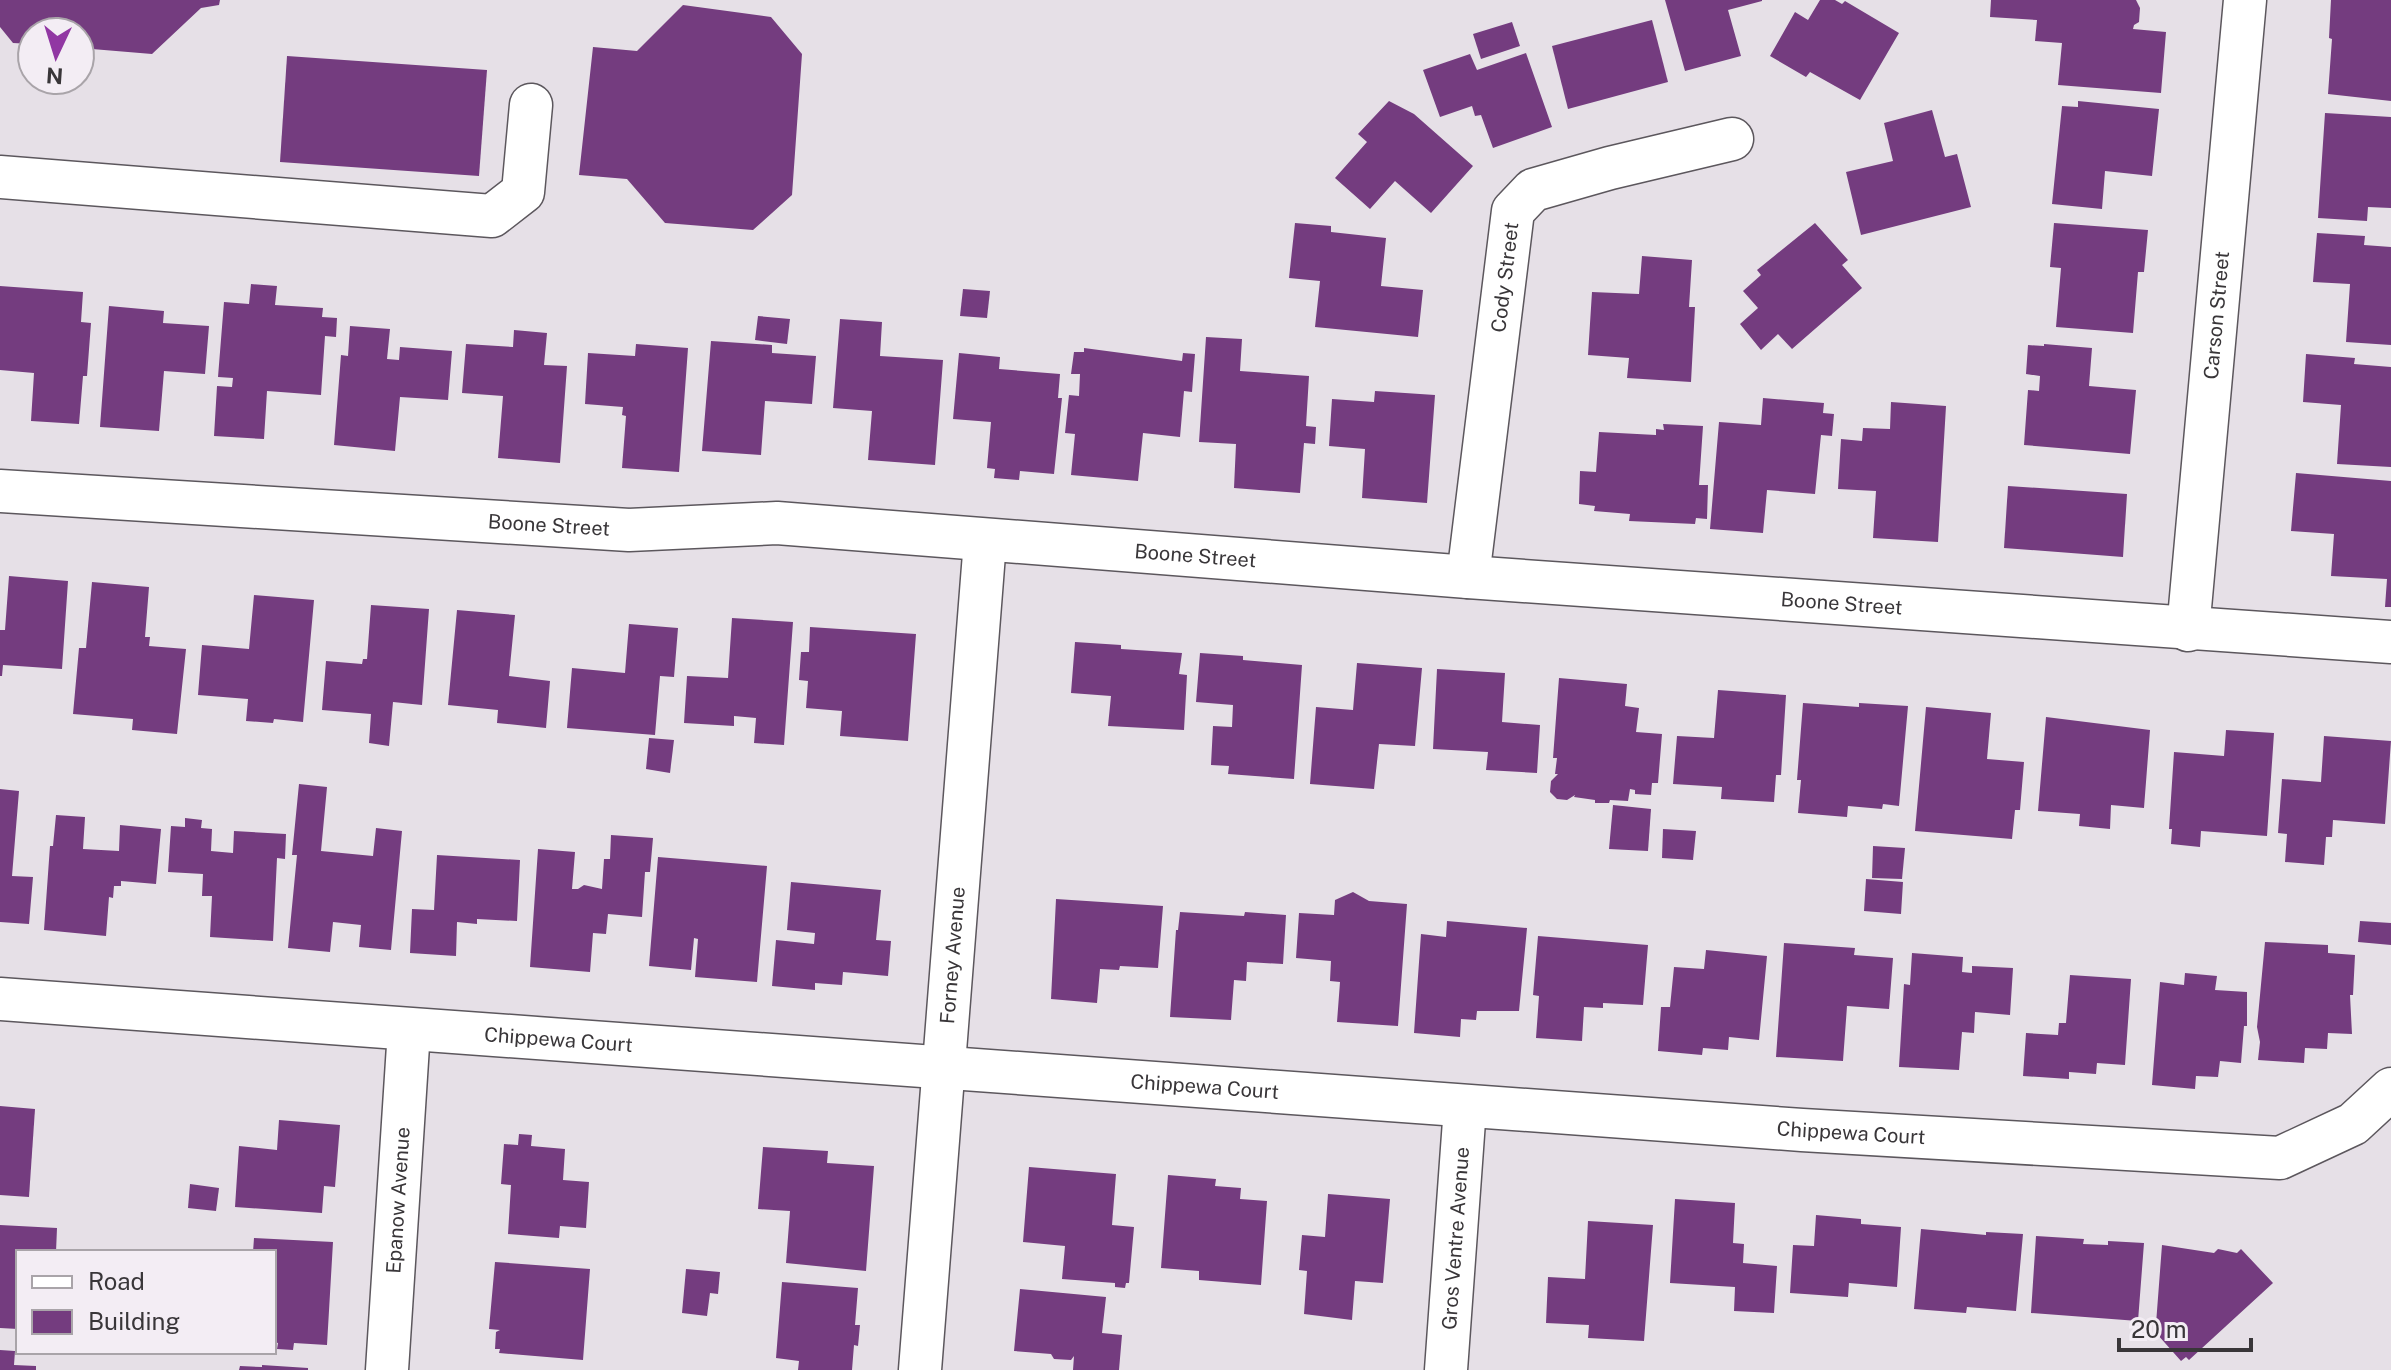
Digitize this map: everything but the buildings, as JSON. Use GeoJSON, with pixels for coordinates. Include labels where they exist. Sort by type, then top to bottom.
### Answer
{"type":"FeatureCollection","features":[{"type":"Feature","properties":{"kind":"street","name":"Carson Street"},"geometry":{"type":"LineString","coordinates":[[2188,630],[2245,0]]}},
{"type":"Feature","properties":{"kind":"street"},"geometry":{"type":"LineString","coordinates":[[0,177],[492,216],[523,192],[531,105]]}},
{"type":"Feature","properties":{"kind":"street","name":"Cody Street"},"geometry":{"type":"LineString","coordinates":[[1468,577],[1513,211],[1533,190],[1732,139]]}},
{"type":"Feature","properties":{"kind":"street","name":"Boone Street"},"geometry":{"type":"LineString","coordinates":[[0,491],[629,530],[777,523],[1468,577],[2391,642]]}},
{"type":"Feature","properties":{"kind":"street","name":"Forney Avenue"},"geometry":{"type":"LineString","coordinates":[[920,1370],[985,541]]}},
{"type":"Feature","properties":{"kind":"street","name":"Chippewa Court"},"geometry":{"type":"LineString","coordinates":[[0,999],[1465,1107],[2280,1158],[2353,1124],[2391,1089]]}},
{"type":"Feature","properties":{"kind":"street","name":"Epanow Avenue"},"geometry":{"type":"LineString","coordinates":[[387,1370],[409,1030]]}},
{"type":"Feature","properties":{"kind":"street","name":"Gros Ventre Avenue"},"geometry":{"type":"LineString","coordinates":[[1446,1370],[1465,1107]]}}]}
